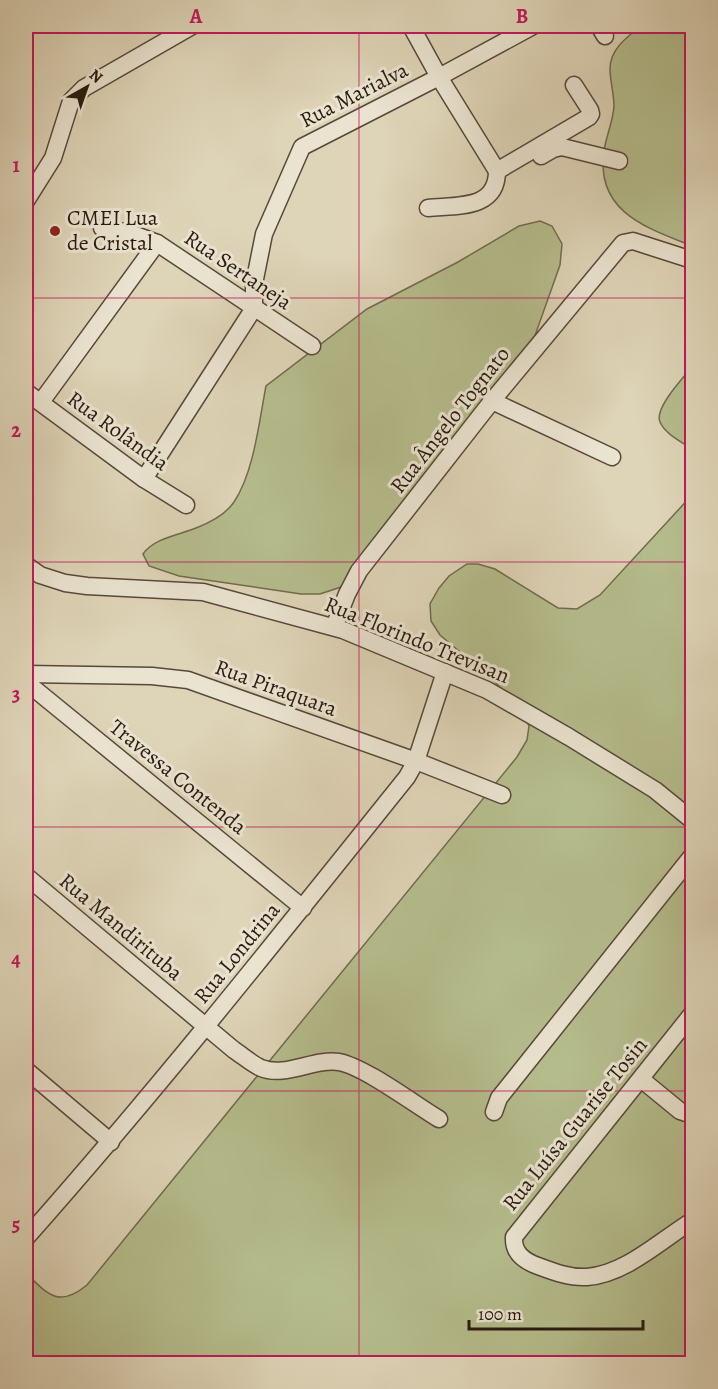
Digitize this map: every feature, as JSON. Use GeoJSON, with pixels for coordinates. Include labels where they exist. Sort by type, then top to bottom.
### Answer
{"type":"FeatureCollection","features":[{"type":"Feature","properties":{"kind":"street"},"geometry":{"type":"LineString","coordinates":[[26,201],[52,158],[71,101],[84,88],[192,26]]}},
{"type":"Feature","properties":{"kind":"street"},"geometry":{"type":"LineString","coordinates":[[411,26],[497,177]]}},
{"type":"Feature","properties":{"kind":"street","name":"Rua Marialva"},"geometry":{"type":"LineString","coordinates":[[254,308],[254,284],[264,234],[302,147],[533,26]]}},
{"type":"Feature","properties":{"kind":"street"},"geometry":{"type":"LineString","coordinates":[[428,208],[483,200],[493,192],[497,177],[589,117],[590,110],[574,85]]}},
{"type":"Feature","properties":{"kind":"street"},"geometry":{"type":"LineString","coordinates":[[497,177],[553,149],[562,147],[619,161]]}},
{"type":"Feature","properties":{"kind":"street","name":"Rua Sertaneja"},"geometry":{"type":"LineString","coordinates":[[102,228],[130,233],[157,243],[312,346]]}},
{"type":"Feature","properties":{"kind":"street","name":"Rua Ângelo Tognato"},"geometry":{"type":"LineString","coordinates":[[334,627],[347,594],[359,572],[492,401],[616,250],[623,243],[633,242],[693,260]]}},
{"type":"Feature","properties":{"kind":"street"},"geometry":{"type":"LineString","coordinates":[[41,402],[157,243]]}},
{"type":"Feature","properties":{"kind":"street"},"geometry":{"type":"LineString","coordinates":[[144,479],[254,308]]}},
{"type":"Feature","properties":{"kind":"street","name":"Rua Rolândia"},"geometry":{"type":"LineString","coordinates":[[26,392],[144,479],[186,505]]}},
{"type":"Feature","properties":{"kind":"street"},"geometry":{"type":"LineString","coordinates":[[492,401],[612,457]]}},
{"type":"Feature","properties":{"kind":"street","name":"Rua Florindo Trevisan"},"geometry":{"type":"LineString","coordinates":[[26,564],[40,574],[65,583],[203,592],[334,627],[487,690],[655,790],[693,820]]}},
{"type":"Feature","properties":{"kind":"street","name":"Rua Londrina"},"geometry":{"type":"LineString","coordinates":[[26,1238],[111,1142],[407,777],[416,761],[444,672]]}},
{"type":"Feature","properties":{"kind":"street","name":"Rua Piraquara"},"geometry":{"type":"LineString","coordinates":[[26,674],[152,676],[189,681],[416,761],[502,795]]}},
{"type":"Feature","properties":{"kind":"street","name":"Travessa Contenda"},"geometry":{"type":"LineString","coordinates":[[26,682],[303,908]]}},
{"type":"Feature","properties":{"kind":"street"},"geometry":{"type":"LineString","coordinates":[[494,1112],[499,1098],[693,856]]}},
{"type":"Feature","properties":{"kind":"street","name":"Rua Mandirituba"},"geometry":{"type":"LineString","coordinates":[[26,876],[234,1050],[262,1068],[287,1070],[325,1062],[339,1062],[356,1068],[439,1119]]}},
{"type":"Feature","properties":{"kind":"street","name":"Rua Luísa Guarise Tosin"},"geometry":{"type":"LineString","coordinates":[[693,1014],[513,1237],[513,1246],[518,1255],[535,1265],[566,1275],[588,1277],[612,1271],[632,1261],[693,1221]]}},
{"type":"Feature","properties":{"kind":"street"},"geometry":{"type":"LineString","coordinates":[[26,1070],[111,1142]]}},
{"type":"Feature","properties":{"kind":"street"},"geometry":{"type":"LineString","coordinates":[[641,1079],[680,1111],[693,1115]]}},
{"type":"Feature","properties":{"kind":"green space"},"geometry":{"type":"Polygon","coordinates":[[[641,26],[692,26],[692,246],[658,232],[628,215],[616,203],[608,189],[603,172],[604,151],[614,106],[610,74],[611,62],[620,44],[641,26]]]}},
{"type":"Feature","properties":{"kind":"green space"},"geometry":{"type":"Polygon","coordinates":[[[540,221],[552,226],[562,244],[560,265],[532,344],[341,587],[320,594],[301,594],[179,576],[149,566],[143,554],[154,544],[212,521],[234,502],[251,462],[266,386],[367,309],[458,262],[519,226],[540,221]]]}},
{"type":"Feature","properties":{"kind":"green space"},"geometry":{"type":"Polygon","coordinates":[[[692,367],[692,449],[662,426],[659,416],[665,401],[692,367]]]}},
{"type":"Feature","properties":{"kind":"green space"},"geometry":{"type":"Polygon","coordinates":[[[692,495],[692,1363],[26,1363],[26,1273],[54,1296],[69,1296],[87,1285],[517,757],[527,740],[529,726],[520,708],[492,679],[440,635],[431,621],[430,604],[439,588],[449,576],[467,564],[478,564],[495,569],[558,608],[577,609],[600,595],[692,495]]]}},
{"type":"Feature","properties":{"kind":"place","name":"CMEI Lua de Cristal"},"geometry":{"type":"Point","coordinates":[55,231]}}]}
